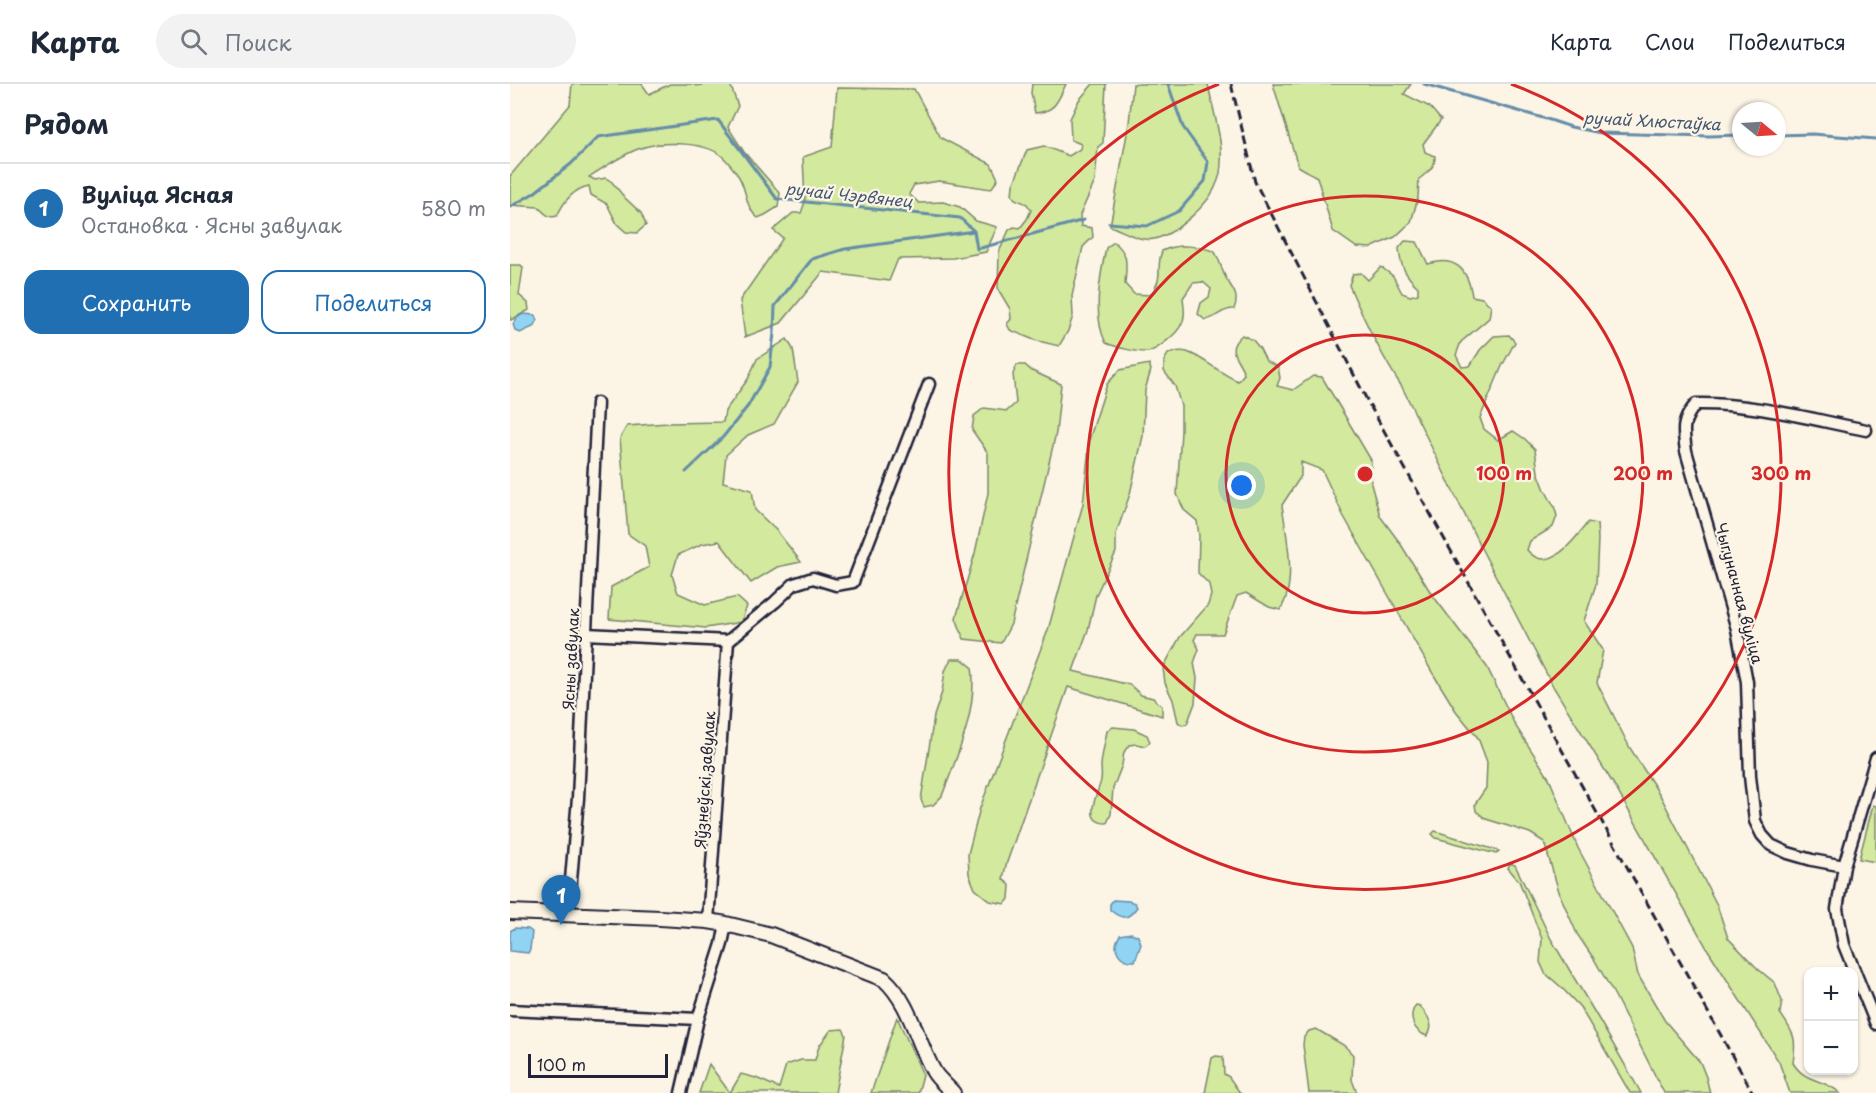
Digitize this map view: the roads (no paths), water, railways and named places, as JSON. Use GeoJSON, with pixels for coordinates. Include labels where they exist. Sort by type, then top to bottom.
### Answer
{"type":"FeatureCollection","features":[{"type":"Feature","properties":{"kind":"street"},"geometry":{"type":"LineString","coordinates":[[586,634],[728,641],[776,602],[794,584],[813,578],[836,585],[853,582],[929,384]]}},
{"type":"Feature","properties":{"kind":"street","name":"Ясны завулак"},"geometry":{"type":"LineString","coordinates":[[568,915],[578,798],[597,403]]}},
{"type":"Feature","properties":{"kind":"street","name":"Чыгуначная вуліца"},"geometry":{"type":"LineString","coordinates":[[1844,866],[1812,860],[1771,845],[1762,835],[1755,820],[1750,776],[1748,682],[1737,629],[1682,430],[1687,414],[1696,404],[1741,405],[1866,430]]}},
{"type":"Feature","properties":{"kind":"street","name":"Яўзнеўскі завулак"},"geometry":{"type":"LineString","coordinates":[[708,921],[728,641]]}},
{"type":"Feature","properties":{"kind":"street"},"geometry":{"type":"LineString","coordinates":[[1876,758],[1844,866],[1837,909],[1844,945],[1876,1024]]}},
{"type":"Feature","properties":{"kind":"street"},"geometry":{"type":"LineString","coordinates":[[510,912],[708,921],[726,924],[771,935],[884,979],[891,986],[910,1018],[935,1074],[953,1093]]}},
{"type":"Feature","properties":{"kind":"street"},"geometry":{"type":"LineString","coordinates":[[681,1093],[698,1019],[722,944],[726,924]]}},
{"type":"Feature","properties":{"kind":"street"},"geometry":{"type":"LineString","coordinates":[[510,1010],[698,1019]]}},
{"type":"Feature","properties":{"kind":"water"},"geometry":{"type":"Polygon","coordinates":[[[523,314],[535,315],[537,321],[533,327],[520,333],[515,330],[513,324],[523,314]]]}},
{"type":"Feature","properties":{"kind":"water"},"geometry":{"type":"Polygon","coordinates":[[[1113,900],[1129,901],[1135,903],[1137,907],[1128,916],[1121,917],[1110,910],[1113,900]]]}},
{"type":"Feature","properties":{"kind":"water"},"geometry":{"type":"Polygon","coordinates":[[[515,928],[528,929],[532,932],[528,953],[510,951],[510,931],[515,928]]]}},
{"type":"Feature","properties":{"kind":"water"},"geometry":{"type":"Polygon","coordinates":[[[1131,933],[1138,936],[1141,944],[1135,961],[1121,957],[1116,945],[1120,935],[1131,933]]]}},
{"type":"Feature","properties":{"kind":"waterway","name":"ручай Чэрвянец"},"geometry":{"type":"LineString","coordinates":[[1109,223],[1147,226],[1179,211],[1205,181],[1208,162],[1183,127],[1168,84]]}},
{"type":"Feature","properties":{"kind":"waterway","name":"ручай Хлюстаўка"},"geometry":{"type":"LineString","coordinates":[[1424,84],[1571,127],[1601,133],[1732,135]]}},
{"type":"Feature","properties":{"kind":"waterway","name":"ручай Чэрвянец"},"geometry":{"type":"LineString","coordinates":[[510,207],[534,193],[571,164],[598,137],[718,120],[777,199],[960,218],[974,231],[977,249],[1084,220]]}},
{"type":"Feature","properties":{"kind":"waterway","name":"ручай Хлюстаўка"},"geometry":{"type":"LineString","coordinates":[[1786,135],[1812,134],[1876,139]]}},
{"type":"Feature","properties":{"kind":"waterway"},"geometry":{"type":"LineString","coordinates":[[686,472],[723,437],[748,406],[770,367],[775,306],[812,259],[845,249],[974,231]]}},
{"type":"Feature","properties":{"kind":"railway"},"geometry":{"type":"LineString","coordinates":[[1231,84],[1255,182],[1368,402],[1753,1093]]}},
{"type":"Feature","properties":{"kind":"place","name":"Вуліца Ясная"},"geometry":{"type":"Point","coordinates":[561,925]}}]}
